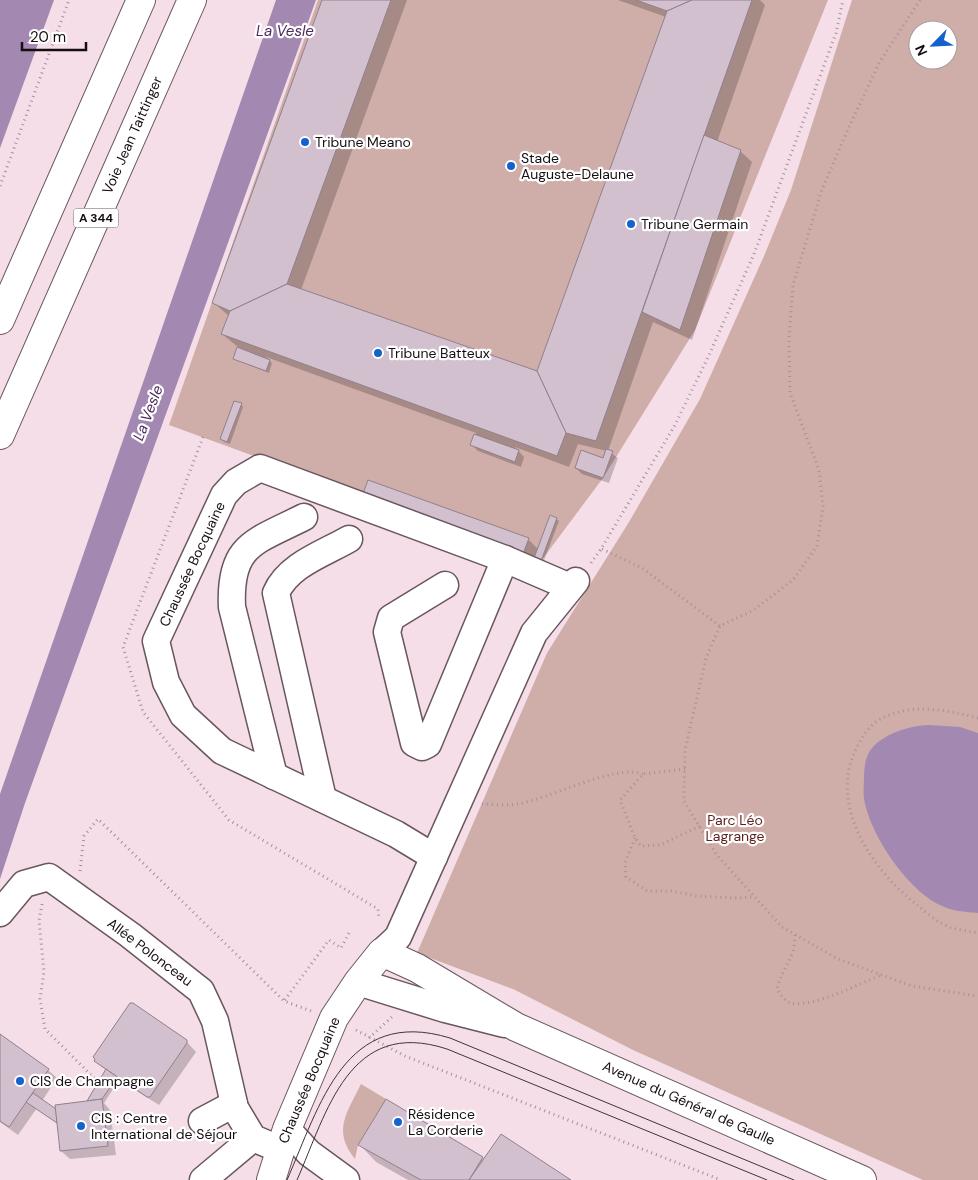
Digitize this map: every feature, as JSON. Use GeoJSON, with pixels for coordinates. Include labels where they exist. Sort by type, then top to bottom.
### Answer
{"type":"FeatureCollection","features":[{"type":"Feature","properties":{"kind":"main road"},"geometry":{"type":"LineString","coordinates":[[0,320],[141,0]]}},
{"type":"Feature","properties":{"kind":"main road","name":"Voie Jean Taittinger"},"geometry":{"type":"LineString","coordinates":[[0,435],[192,0]]}},
{"type":"Feature","properties":{"kind":"main road","name":"Chaussée Bocquaine"},"geometry":{"type":"LineString","coordinates":[[271,1180],[283,1139],[326,1016],[390,944]]}},
{"type":"Feature","properties":{"kind":"main road","name":"Avenue du Général de Gaulle"},"geometry":{"type":"LineString","coordinates":[[390,944],[418,968],[516,1027],[862,1180]]}},
{"type":"Feature","properties":{"kind":"street","name":"Chaussée Bocquaine"},"geometry":{"type":"LineString","coordinates":[[390,944],[434,857],[459,804],[534,633],[573,584],[260,468],[236,482],[224,495],[156,641],[166,682],[183,715],[222,751],[396,834],[434,857]]}},
{"type":"Feature","properties":{"kind":"street"},"geometry":{"type":"LineString","coordinates":[[274,776],[232,607],[231,585],[236,563],[244,550],[255,542],[304,517]]}},
{"type":"Feature","properties":{"kind":"street"},"geometry":{"type":"LineString","coordinates":[[323,799],[276,593],[281,581],[293,570],[349,539]]}},
{"type":"Feature","properties":{"kind":"street"},"geometry":{"type":"LineString","coordinates":[[445,585],[391,618],[387,632],[414,744],[422,747],[428,744],[505,559]]}},
{"type":"Feature","properties":{"kind":"street","name":"Allée Polonceau"},"geometry":{"type":"LineString","coordinates":[[40,879],[49,876],[202,991],[215,1022],[234,1104],[253,1138]]}},
{"type":"Feature","properties":{"kind":"street"},"geometry":{"type":"LineString","coordinates":[[0,913],[24,884],[40,879]]}},
{"type":"Feature","properties":{"kind":"street","name":"Avenue du Général de Gaulle"},"geometry":{"type":"LineString","coordinates":[[358,982],[445,1009],[516,1027]]}},
{"type":"Feature","properties":{"kind":"street"},"geometry":{"type":"LineString","coordinates":[[202,1121],[234,1104]]}},
{"type":"Feature","properties":{"kind":"street"},"geometry":{"type":"LineString","coordinates":[[203,1180],[253,1138],[283,1139],[309,1153],[339,1175]]}},
{"type":"Feature","properties":{"kind":"path"},"geometry":{"type":"LineString","coordinates":[[0,186],[69,0]]}},
{"type":"Feature","properties":{"kind":"path"},"geometry":{"type":"LineString","coordinates":[[573,584],[601,549],[675,425],[754,254],[836,32],[843,0]]}},
{"type":"Feature","properties":{"kind":"path"},"geometry":{"type":"LineString","coordinates":[[920,0],[879,63],[849,127],[821,192],[793,285],[789,338],[790,393],[819,470],[823,506],[818,546],[793,580],[752,611],[720,626],[706,658],[684,750],[684,801],[716,854],[782,927],[838,959],[912,986],[978,996]]}},
{"type":"Feature","properties":{"kind":"path"},"geometry":{"type":"LineString","coordinates":[[203,438],[123,647],[143,712],[229,820],[378,909],[380,923],[390,944]]}},
{"type":"Feature","properties":{"kind":"path"},"geometry":{"type":"LineString","coordinates":[[601,549],[642,568],[720,626]]}},
{"type":"Feature","properties":{"kind":"path"},"geometry":{"type":"LineString","coordinates":[[978,718],[928,710],[901,711],[882,718],[867,728],[852,757],[847,793],[856,829],[889,880],[910,900],[938,920],[950,927],[978,933]]}},
{"type":"Feature","properties":{"kind":"path"},"geometry":{"type":"LineString","coordinates":[[459,804],[517,804],[594,779],[636,771],[644,774],[684,769]]}},
{"type":"Feature","properties":{"kind":"path"},"geometry":{"type":"LineString","coordinates":[[644,774],[620,800],[635,838],[641,846],[660,845],[700,826]]}},
{"type":"Feature","properties":{"kind":"path"},"geometry":{"type":"LineString","coordinates":[[83,901],[80,862],[84,836],[98,819],[284,1001],[326,1016],[405,1056],[722,1180]]}},
{"type":"Feature","properties":{"kind":"path"},"geometry":{"type":"LineString","coordinates":[[635,838],[625,863],[626,877],[647,891],[671,891],[697,896],[755,897]]}},
{"type":"Feature","properties":{"kind":"path"},"geometry":{"type":"LineString","coordinates":[[40,879],[44,895],[39,921],[44,972],[40,1000],[44,1029],[98,1082]]}},
{"type":"Feature","properties":{"kind":"path"},"geometry":{"type":"LineString","coordinates":[[284,1001],[329,940],[340,948],[349,933]]}},
{"type":"Feature","properties":{"kind":"path"},"geometry":{"type":"LineString","coordinates":[[794,934],[792,960],[780,976],[777,989],[783,998],[791,1003],[807,1003],[882,975]]}},
{"type":"Feature","properties":{"kind":"green space","name":"Stade Auguste-Delaune"},"geometry":{"type":"Polygon","coordinates":[[[318,0],[828,0],[695,330],[603,478],[541,561],[169,425],[318,0]]]}},
{"type":"Feature","properties":{"kind":"green space","name":"Parc Léo Lagrange"},"geometry":{"type":"Polygon","coordinates":[[[852,0],[978,0],[978,1180],[923,1180],[633,1050],[513,989],[417,953],[547,653],[629,522],[700,399],[764,256],[791,190],[852,0]]]}},
{"type":"Feature","properties":{"kind":"green space"},"geometry":{"type":"Polygon","coordinates":[[[361,1084],[386,1099],[358,1145],[355,1159],[348,1149],[343,1130],[347,1113],[361,1084]]]}},
{"type":"Feature","properties":{"kind":"water"},"geometry":{"type":"Polygon","coordinates":[[[0,0],[54,0],[0,148],[0,0]]]}},
{"type":"Feature","properties":{"kind":"water","name":"La Vesle"},"geometry":{"type":"Polygon","coordinates":[[[276,0],[316,0],[25,803],[0,879],[0,794],[276,0]]]}},
{"type":"Feature","properties":{"kind":"water"},"geometry":{"type":"Polygon","coordinates":[[[929,725],[960,727],[978,733],[978,913],[944,907],[928,898],[915,887],[903,874],[882,844],[867,812],[864,796],[864,775],[870,750],[885,737],[892,734],[907,728],[929,725]]]}},
{"type":"Feature","properties":{"kind":"building","name":"Tribune Meano"},"geometry":{"type":"Polygon","coordinates":[[[322,0],[391,0],[287,284],[230,311],[212,303],[322,0]]]}},
{"type":"Feature","properties":{"kind":"building"},"geometry":{"type":"Polygon","coordinates":[[[636,0],[692,0],[667,11],[636,0]]]}},
{"type":"Feature","properties":{"kind":"building","name":"Tribune Germain"},"geometry":{"type":"Polygon","coordinates":[[[692,0],[752,0],[596,441],[566,433],[537,371],[667,11],[692,0]]]}},
{"type":"Feature","properties":{"kind":"building"},"geometry":{"type":"Polygon","coordinates":[[[704,135],[741,150],[680,330],[642,312],[704,135]]]}},
{"type":"Feature","properties":{"kind":"building","name":"Tribune Batteux"},"geometry":{"type":"Polygon","coordinates":[[[287,284],[537,371],[566,433],[557,456],[221,334],[230,311],[287,284]]]}},
{"type":"Feature","properties":{"kind":"building"},"geometry":{"type":"Polygon","coordinates":[[[237,347],[270,360],[266,371],[233,359],[237,347]]]}},
{"type":"Feature","properties":{"kind":"building"},"geometry":{"type":"Polygon","coordinates":[[[234,401],[242,403],[227,442],[220,439],[234,401]]]}},
{"type":"Feature","properties":{"kind":"building"},"geometry":{"type":"Polygon","coordinates":[[[474,434],[519,450],[515,462],[470,445],[474,434]]]}},
{"type":"Feature","properties":{"kind":"building"},"geometry":{"type":"Polygon","coordinates":[[[606,449],[613,451],[603,478],[575,468],[581,450],[603,458],[606,449]]]}},
{"type":"Feature","properties":{"kind":"building"},"geometry":{"type":"Polygon","coordinates":[[[368,480],[529,538],[523,554],[362,496],[368,480]]]}},
{"type":"Feature","properties":{"kind":"building"},"geometry":{"type":"Polygon","coordinates":[[[550,515],[557,518],[541,561],[534,558],[550,515]]]}},
{"type":"Feature","properties":{"kind":"building"},"geometry":{"type":"Polygon","coordinates":[[[130,1003],[133,1003],[187,1040],[187,1043],[150,1097],[147,1097],[94,1061],[93,1057],[130,1003]]]}},
{"type":"Feature","properties":{"kind":"building","name":"CIS de Champagne"},"geometry":{"type":"Polygon","coordinates":[[[0,1034],[49,1069],[9,1127],[0,1121],[0,1034]]]}},
{"type":"Feature","properties":{"kind":"building"},"geometry":{"type":"Polygon","coordinates":[[[106,1069],[117,1077],[102,1099],[87,1101],[106,1069]]]}},
{"type":"Feature","properties":{"kind":"building"},"geometry":{"type":"Polygon","coordinates":[[[33,1093],[56,1109],[57,1123],[26,1102],[33,1093]]]}},
{"type":"Feature","properties":{"kind":"building","name":"CIS : Centre International de Séjour"},"geometry":{"type":"Polygon","coordinates":[[[102,1099],[108,1146],[60,1151],[55,1105],[102,1099]]]}},
{"type":"Feature","properties":{"kind":"building","name":"Résidence La Corderie"},"geometry":{"type":"Polygon","coordinates":[[[386,1099],[483,1157],[469,1180],[421,1180],[358,1145],[386,1099]]]}},
{"type":"Feature","properties":{"kind":"building","name":"Résidence La Corderie"},"geometry":{"type":"Polygon","coordinates":[[[501,1134],[571,1180],[469,1180],[501,1134]]]}},
{"type":"Feature","properties":{"kind":"tram line"},"geometry":{"type":"LineString","coordinates":[[287,1180],[325,1094],[342,1069],[361,1049],[385,1036],[414,1032],[450,1038],[794,1180]]}},
{"type":"Feature","properties":{"kind":"tram line"},"geometry":{"type":"LineString","coordinates":[[297,1180],[319,1126],[346,1077],[364,1058],[386,1046],[414,1043],[447,1049],[767,1180]]}},
{"type":"Feature","properties":{"kind":"place","name":"Tribune Meano"},"geometry":{"type":"Point","coordinates":[305,142]}},
{"type":"Feature","properties":{"kind":"place","name":"Stade Auguste-Delaune"},"geometry":{"type":"Point","coordinates":[511,166]}},
{"type":"Feature","properties":{"kind":"place","name":"Tribune Germain"},"geometry":{"type":"Point","coordinates":[631,224]}},
{"type":"Feature","properties":{"kind":"place","name":"Tribune Batteux"},"geometry":{"type":"Point","coordinates":[378,353]}},
{"type":"Feature","properties":{"kind":"place","name":"CIS de Champagne"},"geometry":{"type":"Point","coordinates":[20,1081]}},
{"type":"Feature","properties":{"kind":"place","name":"Résidence La Corderie"},"geometry":{"type":"Point","coordinates":[398,1122]}},
{"type":"Feature","properties":{"kind":"place","name":"CIS : Centre International de Séjour"},"geometry":{"type":"Point","coordinates":[81,1126]}}]}
